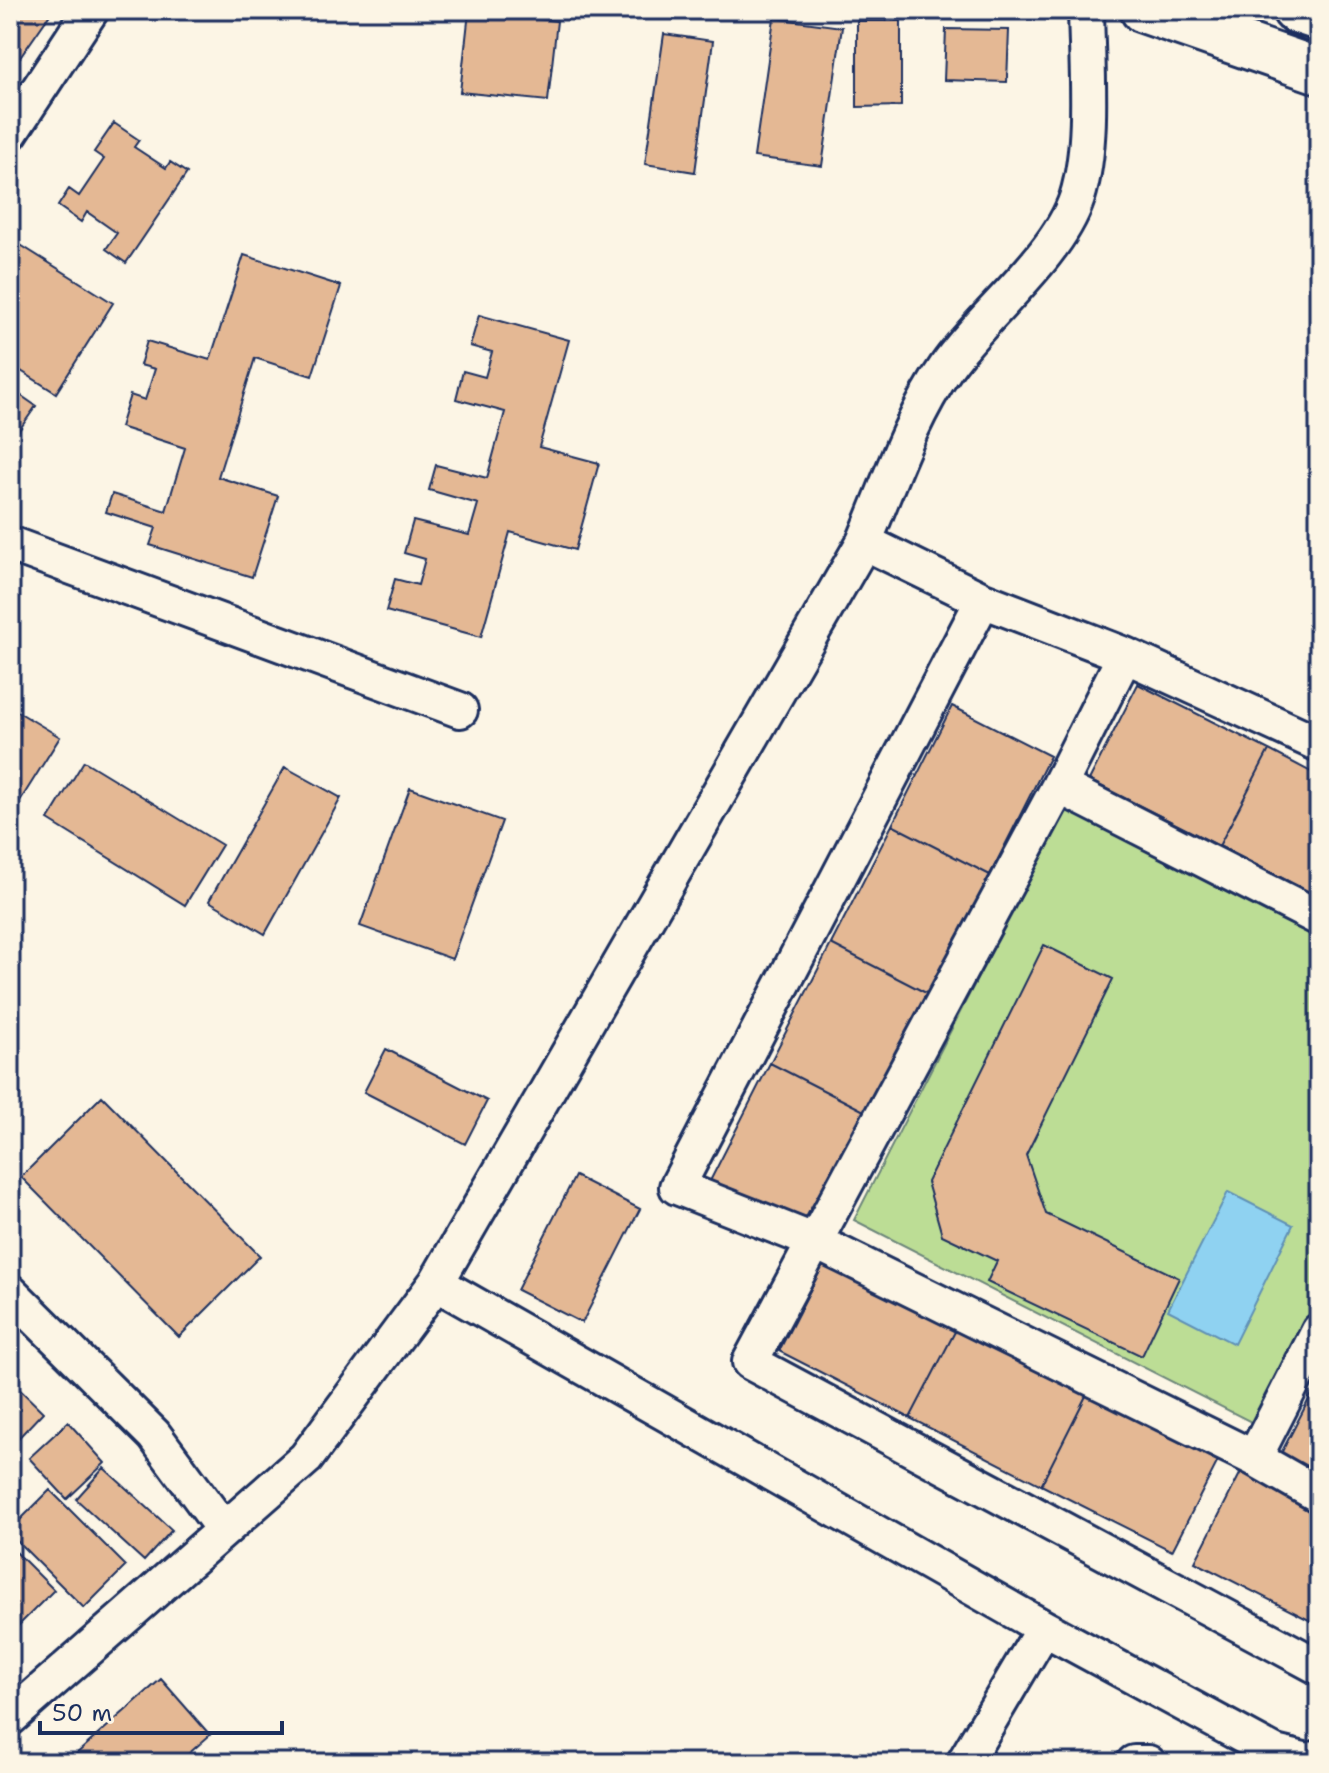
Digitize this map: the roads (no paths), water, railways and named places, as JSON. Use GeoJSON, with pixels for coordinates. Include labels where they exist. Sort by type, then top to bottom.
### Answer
{"type":"FeatureCollection","features":[{"type":"Feature","properties":{"kind":"highway"},"geometry":{"type":"LineString","coordinates":[[1143,10],[1319,71]]}},
{"type":"Feature","properties":{"kind":"highway"},"geometry":{"type":"LineString","coordinates":[[1295,10],[1319,18]]}},
{"type":"Feature","properties":{"kind":"street"},"geometry":{"type":"LineString","coordinates":[[10,133],[91,10]]}},
{"type":"Feature","properties":{"kind":"street"},"geometry":{"type":"LineString","coordinates":[[10,1718],[306,1458],[436,1283],[864,542],[919,413],[948,365],[1053,241],[1076,199],[1085,159],[1086,10]]}},
{"type":"Feature","properties":{"kind":"street"},"geometry":{"type":"LineString","coordinates":[[864,542],[983,600],[1125,655],[1319,744]]}},
{"type":"Feature","properties":{"kind":"street"},"geometry":{"type":"LineString","coordinates":[[10,544],[460,710]]}},
{"type":"Feature","properties":{"kind":"street"},"geometry":{"type":"LineString","coordinates":[[983,600],[677,1187],[816,1242],[1254,1458],[1319,1495]]}},
{"type":"Feature","properties":{"kind":"street"},"geometry":{"type":"LineString","coordinates":[[1125,655],[1059,786],[750,1362],[1319,1667]]}},
{"type":"Feature","properties":{"kind":"street"},"geometry":{"type":"LineString","coordinates":[[1059,786],[1319,918]]}},
{"type":"Feature","properties":{"kind":"street"},"geometry":{"type":"LineString","coordinates":[[436,1283],[1044,1628],[1275,1753],[1308,1761],[1319,1758]]}},
{"type":"Feature","properties":{"kind":"street"},"geometry":{"type":"LineString","coordinates":[[10,1292],[154,1435],[224,1530]]}},
{"type":"Feature","properties":{"kind":"street"},"geometry":{"type":"LineString","coordinates":[[1254,1458],[1319,1331]]}},
{"type":"Feature","properties":{"kind":"street"},"geometry":{"type":"LineString","coordinates":[[964,1763],[1044,1628]]}},
{"type":"Feature","properties":{"kind":"street"},"geometry":{"type":"LineString","coordinates":[[1134,1763],[1148,1763]]}},
{"type":"Feature","properties":{"kind":"water"},"geometry":{"type":"Polygon","coordinates":[[[1228,1192],[1293,1225],[1234,1344],[1168,1310],[1228,1192]]]}}]}
